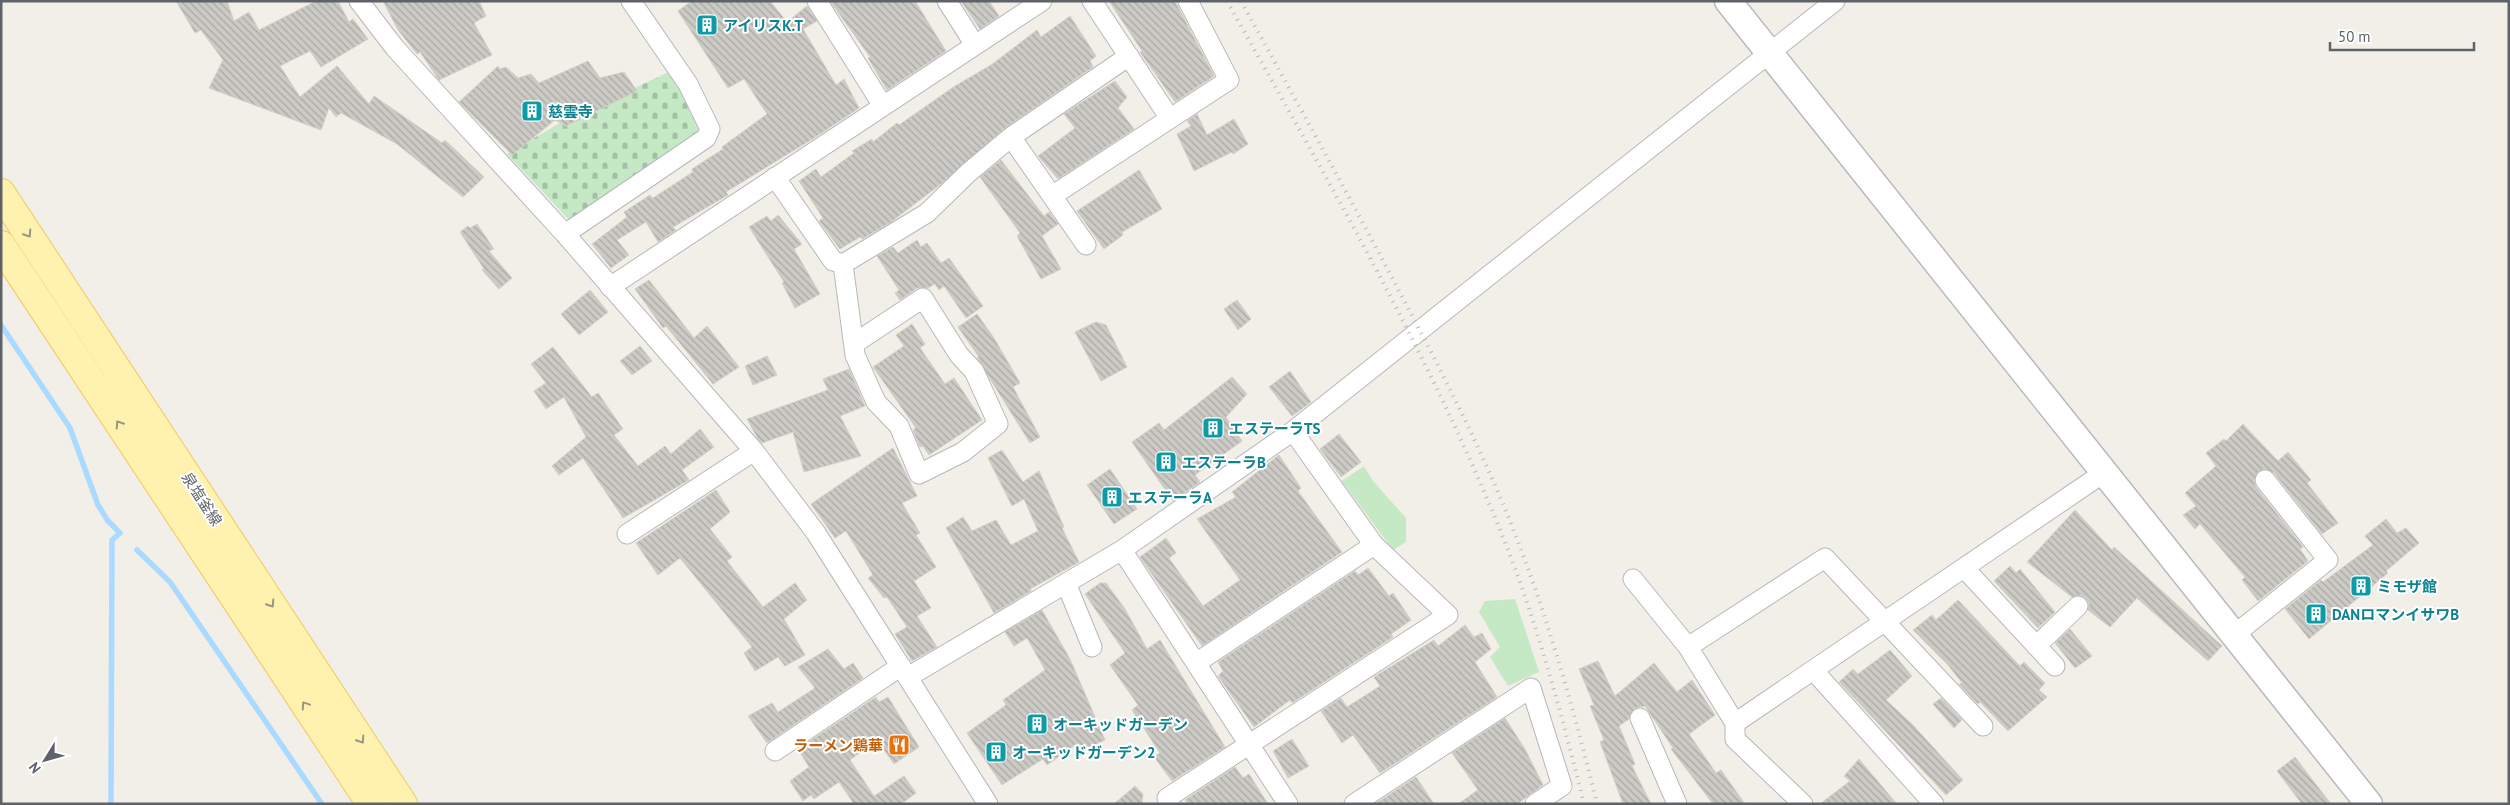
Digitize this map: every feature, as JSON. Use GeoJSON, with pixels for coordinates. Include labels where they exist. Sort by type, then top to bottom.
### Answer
{"type":"FeatureCollection","features":[{"type":"Feature","properties":{"kind":"main road","name":"泉塩釜線"},"geometry":{"type":"LineString","coordinates":[[1,194],[403,804]]}},
{"type":"Feature","properties":{"kind":"main road","name":"泉塩釜線"},"geometry":{"type":"LineString","coordinates":[[1,245],[371,804]]}},
{"type":"Feature","properties":{"kind":"main road"},"geometry":{"type":"LineString","coordinates":[[73,302],[100,361],[157,450],[158,483]]}},
{"type":"Feature","properties":{"kind":"main road"},"geometry":{"type":"LineString","coordinates":[[180,465],[182,492],[237,577],[262,640]]}},
{"type":"Feature","properties":{"kind":"street"},"geometry":{"type":"LineString","coordinates":[[359,1],[395,48],[565,234],[754,451],[816,533],[988,804]]}},
{"type":"Feature","properties":{"kind":"street"},"geometry":{"type":"LineString","coordinates":[[565,234],[706,138],[710,129],[688,84],[631,1]]}},
{"type":"Feature","properties":{"kind":"street"},"geometry":{"type":"LineString","coordinates":[[817,1],[883,106]]}},
{"type":"Feature","properties":{"kind":"street"},"geometry":{"type":"LineString","coordinates":[[947,1],[975,46]]}},
{"type":"Feature","properties":{"kind":"street"},"geometry":{"type":"LineString","coordinates":[[610,286],[1042,1]]}},
{"type":"Feature","properties":{"kind":"street"},"geometry":{"type":"LineString","coordinates":[[1092,1],[1169,117]]}},
{"type":"Feature","properties":{"kind":"street"},"geometry":{"type":"LineString","coordinates":[[1052,196],[1169,117],[1229,80],[1188,1]]}},
{"type":"Feature","properties":{"kind":"street"},"geometry":{"type":"LineString","coordinates":[[1728,1],[2369,804]]}},
{"type":"Feature","properties":{"kind":"street"},"geometry":{"type":"LineString","coordinates":[[775,751],[904,672],[1122,550],[1293,431],[1835,1]]}},
{"type":"Feature","properties":{"kind":"street"},"geometry":{"type":"LineString","coordinates":[[842,264],[927,213],[968,173],[1011,137],[1129,56]]}},
{"type":"Feature","properties":{"kind":"street"},"geometry":{"type":"LineString","coordinates":[[1011,137],[1086,246]]}},
{"type":"Feature","properties":{"kind":"street"},"geometry":{"type":"LineString","coordinates":[[775,177],[834,261],[842,264]]}},
{"type":"Feature","properties":{"kind":"street"},"geometry":{"type":"LineString","coordinates":[[842,264],[855,355],[876,402],[898,426],[919,474],[963,452],[998,424],[974,371],[959,355],[923,298],[854,343]]}},
{"type":"Feature","properties":{"kind":"street"},"geometry":{"type":"LineString","coordinates":[[1170,804],[1167,798],[1448,615],[1374,545],[1293,431]]}},
{"type":"Feature","properties":{"kind":"street"},"geometry":{"type":"LineString","coordinates":[[627,534],[754,451]]}},
{"type":"Feature","properties":{"kind":"street"},"geometry":{"type":"LineString","coordinates":[[1735,723],[2105,472]]}},
{"type":"Feature","properties":{"kind":"street"},"geometry":{"type":"LineString","coordinates":[[2234,635],[2328,560],[2265,480]]}},
{"type":"Feature","properties":{"kind":"street"},"geometry":{"type":"LineString","coordinates":[[1196,663],[1374,545]]}},
{"type":"Feature","properties":{"kind":"street"},"geometry":{"type":"LineString","coordinates":[[1122,550],[1288,804]]}},
{"type":"Feature","properties":{"kind":"street"},"geometry":{"type":"LineString","coordinates":[[1688,647],[1825,558],[1886,620],[1983,726]]}},
{"type":"Feature","properties":{"kind":"street"},"geometry":{"type":"LineString","coordinates":[[1964,568],[2055,666]]}},
{"type":"Feature","properties":{"kind":"street"},"geometry":{"type":"LineString","coordinates":[[1633,579],[1688,647],[1735,723],[1735,739],[1803,804]]}},
{"type":"Feature","properties":{"kind":"street"},"geometry":{"type":"LineString","coordinates":[[1066,583],[1092,647]]}},
{"type":"Feature","properties":{"kind":"street"},"geometry":{"type":"LineString","coordinates":[[2036,646],[2078,606]]}},
{"type":"Feature","properties":{"kind":"street"},"geometry":{"type":"LineString","coordinates":[[1813,670],[1934,804]]}},
{"type":"Feature","properties":{"kind":"street"},"geometry":{"type":"LineString","coordinates":[[1354,804],[1531,688],[1562,786],[1535,804]]}},
{"type":"Feature","properties":{"kind":"street"},"geometry":{"type":"LineString","coordinates":[[1640,718],[1677,804]]}},
{"type":"Feature","properties":{"kind":"green space"},"geometry":{"type":"Polygon","coordinates":[[[671,71],[703,127],[698,137],[572,223],[507,154],[558,124],[671,71]]]}},
{"type":"Feature","properties":{"kind":"green space"},"geometry":{"type":"Polygon","coordinates":[[[1364,466],[1373,481],[1406,518],[1406,542],[1393,550],[1342,481],[1364,466]]]}},
{"type":"Feature","properties":{"kind":"green space"},"geometry":{"type":"Polygon","coordinates":[[[1515,599],[1539,672],[1508,686],[1490,657],[1500,647],[1479,612],[1485,601],[1515,599]]]}},
{"type":"Feature","properties":{"kind":"building"},"geometry":{"type":"Polygon","coordinates":[[[176,1],[227,1],[234,21],[249,12],[259,30],[316,1],[338,1],[349,22],[353,19],[368,39],[321,67],[310,51],[280,66],[300,97],[337,66],[369,104],[374,96],[442,143],[445,140],[484,177],[463,197],[397,144],[341,113],[336,117],[329,108],[321,130],[209,88],[223,60],[201,30],[195,33],[176,1]]]}},
{"type":"Feature","properties":{"kind":"building"},"geometry":{"type":"Polygon","coordinates":[[[383,1],[479,1],[486,16],[474,23],[492,55],[439,80],[420,52],[417,54],[398,30],[383,1]]]}},
{"type":"Feature","properties":{"kind":"building"},"geometry":{"type":"Polygon","coordinates":[[[692,1],[770,1],[787,22],[807,6],[817,21],[803,29],[836,85],[844,79],[859,108],[726,192],[728,195],[673,227],[676,230],[658,242],[646,222],[617,240],[629,255],[611,268],[592,244],[627,217],[624,212],[650,195],[653,198],[693,172],[692,169],[723,149],[722,147],[767,114],[744,79],[728,88],[678,11],[692,1]]]}},
{"type":"Feature","properties":{"kind":"building"},"geometry":{"type":"Polygon","coordinates":[[[830,1],[915,1],[946,51],[887,90],[868,58],[870,57],[830,1]]]}},
{"type":"Feature","properties":{"kind":"building"},"geometry":{"type":"Polygon","coordinates":[[[961,1],[989,1],[999,16],[980,29],[961,1]]]}},
{"type":"Feature","properties":{"kind":"building"},"geometry":{"type":"Polygon","coordinates":[[[1109,1],[1175,1],[1214,76],[1175,102],[1140,52],[1142,51],[1109,1]]]}},
{"type":"Feature","properties":{"kind":"building"},"geometry":{"type":"Polygon","coordinates":[[[1070,16],[1096,56],[1090,61],[1093,67],[1005,128],[941,184],[891,222],[840,249],[819,221],[823,218],[799,181],[816,169],[821,177],[854,153],[852,151],[872,139],[873,142],[897,123],[899,125],[955,86],[991,65],[1037,30],[1041,37],[1070,16]]]}},
{"type":"Feature","properties":{"kind":"building","name":"慈雲寺"},"geometry":{"type":"Polygon","coordinates":[[[588,61],[600,78],[624,72],[637,91],[566,126],[555,120],[512,155],[459,102],[498,66],[500,69],[506,67],[518,78],[531,74],[539,83],[588,61]]]}},
{"type":"Feature","properties":{"kind":"building"},"geometry":{"type":"Polygon","coordinates":[[[1115,81],[1127,97],[1118,108],[1134,129],[1058,179],[1038,156],[1075,128],[1064,114],[1115,81]]]}},
{"type":"Feature","properties":{"kind":"building"},"geometry":{"type":"Polygon","coordinates":[[[1197,114],[1207,135],[1234,119],[1248,144],[1233,154],[1232,152],[1194,171],[1177,134],[1191,126],[1187,121],[1197,114]]]}},
{"type":"Feature","properties":{"kind":"building"},"geometry":{"type":"Polygon","coordinates":[[[1001,160],[1044,216],[1049,212],[1058,224],[1042,236],[1061,269],[1041,279],[1017,236],[1020,233],[980,177],[1001,160]]]}},
{"type":"Feature","properties":{"kind":"building"},"geometry":{"type":"Polygon","coordinates":[[[1139,170],[1162,209],[1122,232],[1123,235],[1104,249],[1077,211],[1139,170]]]}},
{"type":"Feature","properties":{"kind":"building"},"geometry":{"type":"Polygon","coordinates":[[[778,215],[802,244],[794,249],[820,294],[795,308],[782,283],[784,282],[749,227],[767,216],[771,221],[778,215]]]}},
{"type":"Feature","properties":{"kind":"building"},"geometry":{"type":"Polygon","coordinates":[[[477,224],[494,249],[489,251],[512,278],[499,289],[482,270],[484,269],[460,232],[468,226],[470,228],[477,224]]]}},
{"type":"Feature","properties":{"kind":"building"},"geometry":{"type":"Polygon","coordinates":[[[917,240],[921,247],[927,243],[941,263],[949,258],[983,306],[966,318],[944,286],[939,290],[935,284],[928,288],[917,288],[900,300],[895,293],[899,290],[877,256],[893,247],[898,253],[917,240]]]}},
{"type":"Feature","properties":{"kind":"building"},"geometry":{"type":"Polygon","coordinates":[[[649,280],[694,338],[707,326],[739,367],[713,384],[666,326],[663,328],[635,289],[649,280]]]}},
{"type":"Feature","properties":{"kind":"building"},"geometry":{"type":"Polygon","coordinates":[[[590,290],[608,312],[579,335],[561,314],[590,290]]]}},
{"type":"Feature","properties":{"kind":"building"},"geometry":{"type":"Polygon","coordinates":[[[1237,300],[1251,319],[1238,330],[1224,309],[1237,300]]]}},
{"type":"Feature","properties":{"kind":"building"},"geometry":{"type":"Polygon","coordinates":[[[977,314],[994,338],[1020,383],[1013,387],[1040,437],[1030,443],[977,358],[979,357],[958,327],[977,314]]]}},
{"type":"Feature","properties":{"kind":"building"},"geometry":{"type":"Polygon","coordinates":[[[1096,322],[1106,325],[1127,367],[1101,381],[1075,332],[1096,322]]]}},
{"type":"Feature","properties":{"kind":"building"},"geometry":{"type":"Polygon","coordinates":[[[912,324],[925,344],[920,348],[945,384],[954,378],[982,420],[929,455],[923,446],[920,447],[913,430],[916,428],[873,367],[904,346],[896,335],[912,324]]]}},
{"type":"Feature","properties":{"kind":"building"},"geometry":{"type":"Polygon","coordinates":[[[640,346],[652,361],[632,375],[620,361],[640,346]]]}},
{"type":"Feature","properties":{"kind":"building"},"geometry":{"type":"Polygon","coordinates":[[[553,347],[592,397],[598,393],[623,429],[614,435],[638,466],[665,446],[671,454],[700,429],[714,447],[682,470],[689,480],[623,518],[583,458],[559,475],[552,466],[586,437],[564,397],[546,409],[534,391],[546,383],[531,364],[553,347]]]}},
{"type":"Feature","properties":{"kind":"building"},"geometry":{"type":"Polygon","coordinates":[[[767,356],[777,375],[753,385],[745,366],[767,356]]]}},
{"type":"Feature","properties":{"kind":"building"},"geometry":{"type":"Polygon","coordinates":[[[849,369],[865,406],[840,416],[861,456],[804,472],[793,432],[762,443],[758,439],[747,419],[828,390],[823,379],[849,369]]]}},
{"type":"Feature","properties":{"kind":"building"},"geometry":{"type":"Polygon","coordinates":[[[1290,371],[1311,402],[1292,416],[1269,387],[1290,371]]]}},
{"type":"Feature","properties":{"kind":"building"},"geometry":{"type":"Polygon","coordinates":[[[1232,377],[1247,394],[1226,417],[1242,441],[1195,475],[1200,482],[1173,501],[1132,442],[1159,423],[1164,430],[1232,377]]]}},
{"type":"Feature","properties":{"kind":"building"},"geometry":{"type":"Polygon","coordinates":[[[2243,424],[2278,461],[2288,452],[2311,480],[2307,483],[2338,523],[2322,534],[2274,473],[2264,469],[2258,472],[2254,481],[2256,487],[2303,547],[2300,549],[2308,561],[2258,601],[2242,580],[2245,577],[2200,524],[2195,529],[2183,515],[2196,506],[2185,493],[2216,466],[2206,453],[2224,439],[2226,441],[2243,424]]]}},
{"type":"Feature","properties":{"kind":"building"},"geometry":{"type":"Polygon","coordinates":[[[1339,434],[1361,462],[1341,477],[1320,449],[1339,434]]]}},
{"type":"Feature","properties":{"kind":"building"},"geometry":{"type":"Polygon","coordinates":[[[893,448],[917,496],[902,503],[920,533],[916,535],[936,567],[914,581],[931,608],[917,616],[937,647],[912,661],[895,634],[907,627],[887,597],[884,598],[868,578],[873,575],[846,531],[835,538],[811,504],[893,448]]]}},
{"type":"Feature","properties":{"kind":"building"},"geometry":{"type":"Polygon","coordinates":[[[1002,450],[1023,482],[1039,471],[1064,527],[1062,528],[1079,562],[1030,589],[1031,591],[994,613],[946,528],[963,517],[972,531],[996,520],[1011,545],[1038,531],[1024,499],[1012,506],[988,458],[1002,450]]]}},
{"type":"Feature","properties":{"kind":"building"},"geometry":{"type":"Polygon","coordinates":[[[1279,455],[1301,488],[1298,491],[1342,552],[1202,646],[1140,557],[1166,538],[1176,553],[1169,558],[1203,606],[1240,580],[1197,519],[1236,497],[1232,492],[1279,455]]]}},
{"type":"Feature","properties":{"kind":"building","name":"エステーラA"},"geometry":{"type":"Polygon","coordinates":[[[1110,469],[1137,509],[1114,524],[1087,485],[1110,469]]]}},
{"type":"Feature","properties":{"kind":"building"},"geometry":{"type":"Polygon","coordinates":[[[716,490],[730,512],[710,529],[732,557],[727,561],[763,607],[795,583],[807,600],[784,619],[805,655],[785,666],[778,657],[755,671],[744,653],[752,647],[680,558],[658,575],[636,543],[716,490]]]}},
{"type":"Feature","properties":{"kind":"building"},"geometry":{"type":"Polygon","coordinates":[[[2075,510],[2112,550],[2114,547],[2222,646],[2208,661],[2137,598],[2110,627],[2088,610],[2089,604],[2086,598],[2081,595],[2072,597],[2027,562],[2075,510]]]}},
{"type":"Feature","properties":{"kind":"building"},"geometry":{"type":"Polygon","coordinates":[[[2386,519],[2397,533],[2406,528],[2419,543],[2386,571],[2388,573],[2309,639],[2285,609],[2321,580],[2323,582],[2373,545],[2365,536],[2386,519]]]}},
{"type":"Feature","properties":{"kind":"building"},"geometry":{"type":"Polygon","coordinates":[[[2010,566],[2016,573],[2020,569],[2055,612],[2038,628],[1994,581],[2010,566]]]}},
{"type":"Feature","properties":{"kind":"building"},"geometry":{"type":"Polygon","coordinates":[[[1368,568],[1389,596],[1393,593],[1411,620],[1391,634],[1393,637],[1292,703],[1290,700],[1254,727],[1218,676],[1223,671],[1218,662],[1355,571],[1358,575],[1368,568]]]}},
{"type":"Feature","properties":{"kind":"building"},"geometry":{"type":"Polygon","coordinates":[[[1100,583],[1106,583],[1125,609],[1147,649],[1160,640],[1225,747],[1172,781],[1154,757],[1160,753],[1132,710],[1138,705],[1110,665],[1125,653],[1085,594],[1100,583]]]}},
{"type":"Feature","properties":{"kind":"building"},"geometry":{"type":"Polygon","coordinates":[[[1958,600],[2020,666],[2024,662],[2045,683],[2039,690],[2047,697],[2008,731],[1980,702],[1978,704],[1959,684],[1962,683],[1948,665],[1913,630],[1932,615],[1936,620],[1958,600]]]}},
{"type":"Feature","properties":{"kind":"building"},"geometry":{"type":"Polygon","coordinates":[[[1042,610],[1070,659],[1105,740],[1082,751],[1078,743],[1047,765],[1043,759],[1002,785],[967,733],[1006,705],[1003,700],[1045,670],[1027,638],[1014,646],[1005,632],[1042,610]]]}},
{"type":"Feature","properties":{"kind":"building"},"geometry":{"type":"Polygon","coordinates":[[[1465,625],[1474,637],[1482,633],[1491,649],[1475,662],[1497,697],[1380,773],[1353,735],[1342,743],[1321,711],[1341,698],[1347,707],[1380,686],[1374,677],[1434,640],[1438,646],[1465,625]]]}},
{"type":"Feature","properties":{"kind":"building"},"geometry":{"type":"Polygon","coordinates":[[[2070,629],[2092,656],[2075,668],[2055,643],[2070,629]]]}},
{"type":"Feature","properties":{"kind":"building"},"geometry":{"type":"Polygon","coordinates":[[[828,649],[844,669],[853,663],[863,678],[767,743],[748,716],[772,703],[778,712],[815,688],[798,667],[828,649]]]}},
{"type":"Feature","properties":{"kind":"building"},"geometry":{"type":"Polygon","coordinates":[[[1890,650],[1912,676],[1886,700],[1912,724],[1963,780],[1946,795],[1839,682],[1853,669],[1858,674],[1890,650]]]}},
{"type":"Feature","properties":{"kind":"building"},"geometry":{"type":"Polygon","coordinates":[[[1598,661],[1615,696],[1654,663],[1677,692],[1692,680],[1715,715],[1689,734],[1716,773],[1721,770],[1745,804],[1713,804],[1671,749],[1673,748],[1645,706],[1635,708],[1631,712],[1629,719],[1619,726],[1635,764],[1632,766],[1651,804],[1623,804],[1600,742],[1604,740],[1590,706],[1594,705],[1579,669],[1598,661]]]}},
{"type":"Feature","properties":{"kind":"building"},"geometry":{"type":"Polygon","coordinates":[[[876,697],[879,702],[888,697],[919,747],[894,764],[877,740],[850,760],[874,796],[904,776],[916,793],[901,804],[854,804],[839,782],[814,799],[811,795],[803,801],[790,781],[809,767],[798,749],[876,697]]]}},
{"type":"Feature","properties":{"kind":"building"},"geometry":{"type":"Polygon","coordinates":[[[1941,698],[1962,720],[1954,728],[1933,704],[1941,698]]]}},
{"type":"Feature","properties":{"kind":"building"},"geometry":{"type":"Polygon","coordinates":[[[1505,718],[1525,749],[1543,785],[1517,804],[1458,804],[1478,790],[1452,753],[1505,718]]]}},
{"type":"Feature","properties":{"kind":"building"},"geometry":{"type":"Polygon","coordinates":[[[1292,739],[1309,766],[1288,778],[1273,751],[1292,739]]]}},
{"type":"Feature","properties":{"kind":"building"},"geometry":{"type":"Polygon","coordinates":[[[2295,757],[2331,804],[2302,804],[2277,771],[2295,757]]]}},
{"type":"Feature","properties":{"kind":"building"},"geometry":{"type":"Polygon","coordinates":[[[1859,759],[1897,804],[1820,804],[1850,781],[1844,776],[1859,759]]]}},
{"type":"Feature","properties":{"kind":"building"},"geometry":{"type":"Polygon","coordinates":[[[1235,767],[1243,778],[1249,774],[1268,804],[1188,804],[1185,800],[1235,767]]]}},
{"type":"Feature","properties":{"kind":"building"},"geometry":{"type":"Polygon","coordinates":[[[1416,777],[1434,804],[1375,804],[1416,777]]]}},
{"type":"Feature","properties":{"kind":"building"},"geometry":{"type":"Polygon","coordinates":[[[1135,786],[1143,794],[1142,804],[1114,804],[1135,786]]]}},
{"type":"Feature","properties":{"kind":"waterway"},"geometry":{"type":"LineString","coordinates":[[1,325],[70,428],[98,505],[108,521],[120,533],[112,540],[111,804]]}},
{"type":"Feature","properties":{"kind":"waterway"},"geometry":{"type":"LineString","coordinates":[[137,550],[170,582],[322,804]]}},
{"type":"Feature","properties":{"kind":"railway"},"geometry":{"type":"LineString","coordinates":[[1227,1],[1366,251],[1432,378],[1462,442],[1506,544],[1532,617],[1565,729],[1584,804]]}},
{"type":"Feature","properties":{"kind":"railway"},"geometry":{"type":"LineString","coordinates":[[1241,1],[1412,315],[1453,395],[1491,476],[1544,614],[1567,690],[1597,804]]}},
{"type":"Feature","properties":{"kind":"place","name":"アイリスK.T"},"geometry":{"type":"Point","coordinates":[707,25]}},
{"type":"Feature","properties":{"kind":"place","name":"慈雲寺"},"geometry":{"type":"Point","coordinates":[532,111]}},
{"type":"Feature","properties":{"kind":"place","name":"エステーラTS"},"geometry":{"type":"Point","coordinates":[1213,428]}},
{"type":"Feature","properties":{"kind":"place","name":"エステーラB"},"geometry":{"type":"Point","coordinates":[1166,462]}},
{"type":"Feature","properties":{"kind":"place","name":"エステーラA"},"geometry":{"type":"Point","coordinates":[1112,497]}},
{"type":"Feature","properties":{"kind":"place","name":"ミモザ館"},"geometry":{"type":"Point","coordinates":[2361,586]}},
{"type":"Feature","properties":{"kind":"place","name":"DANロマンイサワB"},"geometry":{"type":"Point","coordinates":[2316,614]}},
{"type":"Feature","properties":{"kind":"place","name":"オーキッドガーデン"},"geometry":{"type":"Point","coordinates":[1037,724]}},
{"type":"Feature","properties":{"kind":"place","name":"ラーメン鶏華"},"geometry":{"type":"Point","coordinates":[899,745]}},
{"type":"Feature","properties":{"kind":"place","name":"オーキッドガーデン2"},"geometry":{"type":"Point","coordinates":[996,752]}}]}
